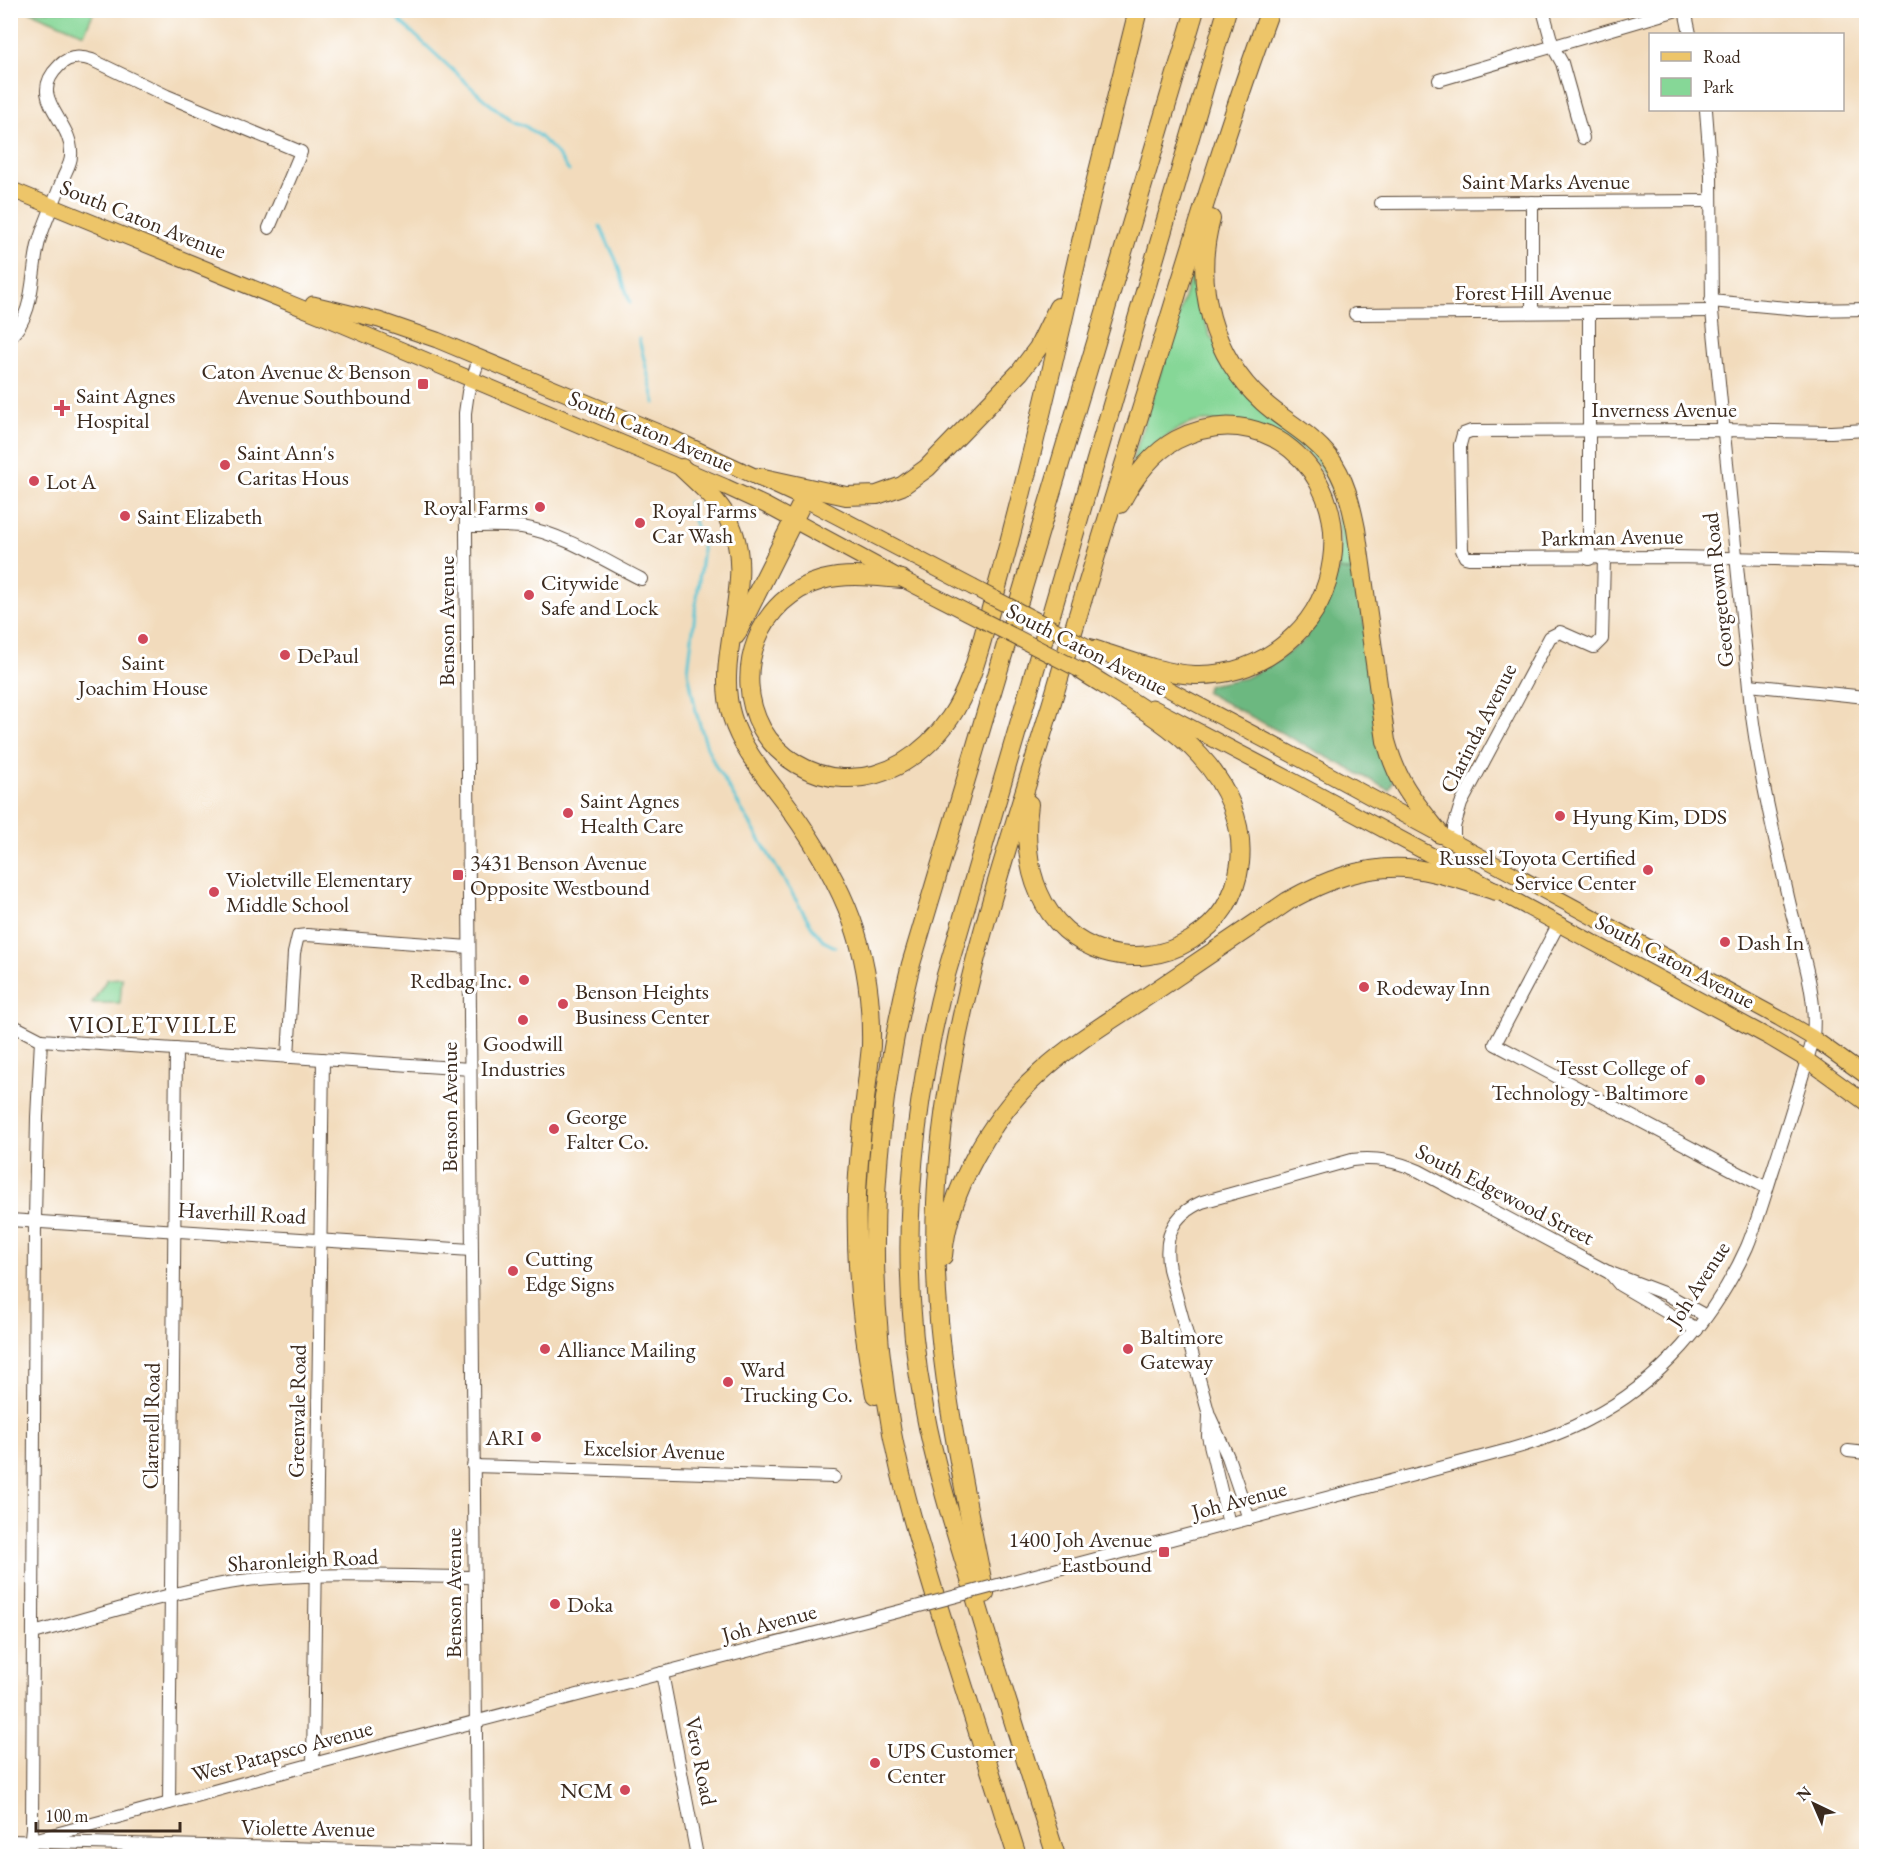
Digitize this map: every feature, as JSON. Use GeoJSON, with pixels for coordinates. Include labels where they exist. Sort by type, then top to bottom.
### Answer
{"type":"FeatureCollection","features":[{"type":"Feature","properties":{"kind":"highway"},"geometry":{"type":"LineString","coordinates":[[902,579],[846,576],[819,580],[792,594],[768,618],[752,650],[749,691],[762,729],[771,742],[790,760],[822,775],[862,778],[881,774],[909,759],[935,736],[962,698],[973,669],[1014,525],[1138,10]]}},
{"type":"Feature","properties":{"kind":"highway"},"geometry":{"type":"LineString","coordinates":[[1017,1857],[916,1534],[898,1459],[878,1337],[874,1221],[878,1157],[885,1086],[897,1024],[917,943],[1195,10]]}},
{"type":"Feature","properties":{"kind":"highway"},"geometry":{"type":"LineString","coordinates":[[1056,1857],[941,1482],[924,1406],[912,1301],[910,1234],[913,1163],[921,1094],[946,975],[1227,10]]}},
{"type":"Feature","properties":{"kind":"highway"},"geometry":{"type":"LineString","coordinates":[[1005,1693],[948,1404],[940,1339],[934,1248],[941,1132],[950,1067],[960,1016],[978,949],[1092,566],[1197,231],[1269,14]]}},
{"type":"Feature","properties":{"kind":"highway"},"geometry":{"type":"LineString","coordinates":[[1269,14],[1210,222],[1203,258],[1210,319],[1231,364],[1246,385],[1263,403],[1316,441],[1342,479],[1356,530],[1386,741],[1393,765],[1412,799],[1447,838]]}},
{"type":"Feature","properties":{"kind":"highway"},"geometry":{"type":"LineString","coordinates":[[759,477],[840,495],[861,497],[890,491],[921,473],[1002,392],[1038,348],[1061,300],[1086,220]]}},
{"type":"Feature","properties":{"kind":"highway"},"geometry":{"type":"LineString","coordinates":[[1090,648],[1170,672],[1193,675],[1215,675],[1243,669],[1263,660],[1285,645],[1315,610],[1330,570],[1334,546],[1333,525],[1321,485],[1310,467],[1296,453],[1278,440],[1259,432],[1238,428],[1216,428],[1192,433],[1175,441],[1157,453],[1141,470],[1116,510],[1092,566]]}},
{"type":"Feature","properties":{"kind":"highway"},"geometry":{"type":"LineString","coordinates":[[682,468],[720,506],[729,520],[735,538],[739,579],[728,653],[727,692],[731,715],[738,735],[799,822],[837,884],[859,940],[866,969],[871,1046],[860,1155],[857,1219],[864,1340],[890,1461],[910,1530],[946,1631]]}},
{"type":"Feature","properties":{"kind":"highway"},"geometry":{"type":"LineString","coordinates":[[728,653],[804,499]]}},
{"type":"Feature","properties":{"kind":"highway"},"geometry":{"type":"LineString","coordinates":[[1038,750],[1028,812],[1027,842],[1038,892],[1050,914],[1066,932],[1087,945],[1109,954],[1135,957],[1178,948],[1201,934],[1219,917],[1232,896],[1239,874],[1241,850],[1240,830],[1227,796],[1200,756],[1180,737],[1082,671]]}},
{"type":"Feature","properties":{"kind":"highway"},"geometry":{"type":"LineString","coordinates":[[940,1339],[940,1292],[944,1249],[962,1186],[979,1151],[1016,1098],[1040,1073],[1065,1052],[1288,901],[1342,876],[1375,869],[1406,868],[1454,878],[1496,891]]}},
{"type":"Feature","properties":{"kind":"main road","name":"South Caton Avenue"},"geometry":{"type":"LineString","coordinates":[[10,189],[258,290],[735,491],[1295,782],[1770,1038],[1807,1060],[1866,1103]]}},
{"type":"Feature","properties":{"kind":"main road","name":"South Caton Avenue"},"geometry":{"type":"LineString","coordinates":[[258,290],[379,320],[437,340],[670,437],[759,477],[1090,648],[1447,838],[1770,1013],[1813,1038],[1866,1076]]}},
{"type":"Feature","properties":{"kind":"street"},"geometry":{"type":"LineString","coordinates":[[1543,10],[1553,47],[1562,63],[1584,138]]}},
{"type":"Feature","properties":{"kind":"street"},"geometry":{"type":"LineString","coordinates":[[1439,80],[1677,10]]}},
{"type":"Feature","properties":{"kind":"street"},"geometry":{"type":"LineString","coordinates":[[1685,10],[1690,33]]}},
{"type":"Feature","properties":{"kind":"street"},"geometry":{"type":"LineString","coordinates":[[10,337],[25,317],[40,238],[71,158],[69,136],[49,105],[46,93],[53,72],[62,63],[81,56],[92,60],[167,96],[301,152],[269,228]]}},
{"type":"Feature","properties":{"kind":"street","name":"Georgetown Road"},"geometry":{"type":"LineString","coordinates":[[1706,111],[1710,146],[1711,306],[1749,685],[1757,754],[1811,994],[1813,1038],[1807,1060]]}},
{"type":"Feature","properties":{"kind":"street","name":"Saint Marks Avenue"},"geometry":{"type":"LineString","coordinates":[[1381,203],[1710,201]]}},
{"type":"Feature","properties":{"kind":"street"},"geometry":{"type":"LineString","coordinates":[[1532,202],[1532,312]]}},
{"type":"Feature","properties":{"kind":"street","name":"Forest Hill Avenue"},"geometry":{"type":"LineString","coordinates":[[1355,314],[1588,313],[1711,306],[1810,310],[1866,309]]}},
{"type":"Feature","properties":{"kind":"street"},"geometry":{"type":"LineString","coordinates":[[1588,313],[1589,559]]}},
{"type":"Feature","properties":{"kind":"street","name":"Benson Avenue"},"geometry":{"type":"LineString","coordinates":[[477,1855],[465,413],[479,359]]}},
{"type":"Feature","properties":{"kind":"street","name":"Inverness Avenue"},"geometry":{"type":"LineString","coordinates":[[1465,557],[1462,550],[1460,445],[1463,434],[1471,431],[1831,432],[1866,430]]}},
{"type":"Feature","properties":{"kind":"street"},"geometry":{"type":"LineString","coordinates":[[466,526],[507,526],[531,529],[597,556],[641,579]]}},
{"type":"Feature","properties":{"kind":"street","name":"Parkman Avenue"},"geometry":{"type":"LineString","coordinates":[[1465,557],[1474,559],[1737,558],[1866,561]]}},
{"type":"Feature","properties":{"kind":"street","name":"Clarinda Avenue"},"geometry":{"type":"LineString","coordinates":[[1447,838],[1454,827],[1461,804],[1550,637],[1560,632],[1589,647],[1599,644],[1604,634],[1604,558]]}},
{"type":"Feature","properties":{"kind":"street"},"geometry":{"type":"LineString","coordinates":[[1749,685],[1866,697]]}},
{"type":"Feature","properties":{"kind":"street"},"geometry":{"type":"LineString","coordinates":[[1558,924],[1495,1044],[1767,1188]]}},
{"type":"Feature","properties":{"kind":"street"},"geometry":{"type":"LineString","coordinates":[[288,1056],[294,953],[298,936],[469,947]]}},
{"type":"Feature","properties":{"kind":"street"},"geometry":{"type":"LineString","coordinates":[[10,1024],[42,1040],[470,1069]]}},
{"type":"Feature","properties":{"kind":"street"},"geometry":{"type":"LineString","coordinates":[[29,1857],[33,1633],[35,1220],[37,1117],[42,1040]]}},
{"type":"Feature","properties":{"kind":"street","name":"Clarenell Road"},"geometry":{"type":"LineString","coordinates":[[169,1803],[176,1049]]}},
{"type":"Feature","properties":{"kind":"street","name":"Greenvale Road"},"geometry":{"type":"LineString","coordinates":[[313,1764],[323,1059]]}},
{"type":"Feature","properties":{"kind":"street","name":"Joh Avenue"},"geometry":{"type":"LineString","coordinates":[[475,1721],[1508,1450],[1550,1437],[1590,1419],[1650,1377],[1697,1330],[1744,1254],[1807,1060]]}},
{"type":"Feature","properties":{"kind":"street","name":"South Edgewood Street"},"geometry":{"type":"LineString","coordinates":[[1209,1415],[1166,1254],[1171,1230],[1189,1208],[1202,1202],[1352,1160],[1370,1158],[1400,1163],[1419,1171],[1608,1272],[1666,1294],[1706,1316]]}},
{"type":"Feature","properties":{"kind":"street","name":"Haverhill Road"},"geometry":{"type":"LineString","coordinates":[[10,1220],[471,1250]]}},
{"type":"Feature","properties":{"kind":"street","name":"South Edgewood Street"},"geometry":{"type":"LineString","coordinates":[[1608,1272],[1620,1286],[1697,1330]]}},
{"type":"Feature","properties":{"kind":"street"},"geometry":{"type":"LineString","coordinates":[[1209,1415],[1228,1457],[1249,1519]]}},
{"type":"Feature","properties":{"kind":"street"},"geometry":{"type":"LineString","coordinates":[[1209,1415],[1208,1436],[1229,1524]]}},
{"type":"Feature","properties":{"kind":"street"},"geometry":{"type":"LineString","coordinates":[[1848,1452],[1866,1453]]}},
{"type":"Feature","properties":{"kind":"street","name":"Excelsior Avenue"},"geometry":{"type":"LineString","coordinates":[[473,1466],[834,1477]]}},
{"type":"Feature","properties":{"kind":"street","name":"Sharonleigh Road"},"geometry":{"type":"LineString","coordinates":[[33,1633],[204,1587],[243,1581],[316,1576],[474,1577]]}},
{"type":"Feature","properties":{"kind":"street","name":"Vero Road"},"geometry":{"type":"LineString","coordinates":[[663,1673],[698,1857]]}},
{"type":"Feature","properties":{"kind":"street","name":"West Patapsco Avenue"},"geometry":{"type":"LineString","coordinates":[[30,1841],[475,1721]]}},
{"type":"Feature","properties":{"kind":"street"},"geometry":{"type":"LineString","coordinates":[[10,1841],[30,1841]]}},
{"type":"Feature","properties":{"kind":"street","name":"Violette Avenue"},"geometry":{"type":"LineString","coordinates":[[30,1841],[477,1855]]}},
{"type":"Feature","properties":{"kind":"green space"},"geometry":{"type":"Polygon","coordinates":[[[29,11],[94,11],[84,34],[29,11]]]}},
{"type":"Feature","properties":{"kind":"green space"},"geometry":{"type":"Polygon","coordinates":[[[1195,263],[1199,303],[1210,336],[1317,451],[1344,500],[1355,572],[1338,569],[1340,538],[1336,505],[1325,475],[1316,462],[1300,449],[1220,423],[1199,421],[1179,428],[1138,461],[1132,462],[1195,263]]]}},
{"type":"Feature","properties":{"kind":"green space"},"geometry":{"type":"Polygon","coordinates":[[[1338,569],[1355,572],[1393,781],[1389,790],[1205,692],[1209,685],[1245,678],[1276,662],[1303,641],[1317,622],[1338,569]]]}},
{"type":"Feature","properties":{"kind":"green space"},"geometry":{"type":"Polygon","coordinates":[[[122,978],[120,1003],[92,1003],[107,979],[122,978]]]}},
{"type":"Feature","properties":{"kind":"waterway"},"geometry":{"type":"LineString","coordinates":[[388,10],[486,101],[512,121],[525,126],[539,136],[557,154],[569,171]]}},
{"type":"Feature","properties":{"kind":"waterway"},"geometry":{"type":"LineString","coordinates":[[600,226],[616,260],[630,303]]}},
{"type":"Feature","properties":{"kind":"waterway"},"geometry":{"type":"LineString","coordinates":[[639,339],[655,403]]}},
{"type":"Feature","properties":{"kind":"waterway"},"geometry":{"type":"LineString","coordinates":[[688,502],[702,545],[688,671],[696,712],[707,747],[715,765],[814,930],[825,942],[835,947]]}},
{"type":"Feature","properties":{"kind":"place","name":"Caton Avenue & Benson Avenue Southbound"},"geometry":{"type":"Point","coordinates":[423,384]}},
{"type":"Feature","properties":{"kind":"place","name":"Saint Agnes Hospital"},"geometry":{"type":"Point","coordinates":[62,408]}},
{"type":"Feature","properties":{"kind":"place","name":"Saint Ann's Caritas Hous"},"geometry":{"type":"Point","coordinates":[225,465]}},
{"type":"Feature","properties":{"kind":"place","name":"Lot A"},"geometry":{"type":"Point","coordinates":[34,481]}},
{"type":"Feature","properties":{"kind":"place","name":"Royal Farms"},"geometry":{"type":"Point","coordinates":[540,507]}},
{"type":"Feature","properties":{"kind":"place","name":"Saint Elizabeth"},"geometry":{"type":"Point","coordinates":[125,516]}},
{"type":"Feature","properties":{"kind":"place","name":"Royal Farms Car Wash"},"geometry":{"type":"Point","coordinates":[640,523]}},
{"type":"Feature","properties":{"kind":"place","name":"Citywide Safe and Lock"},"geometry":{"type":"Point","coordinates":[529,595]}},
{"type":"Feature","properties":{"kind":"place","name":"Saint Joachim House"},"geometry":{"type":"Point","coordinates":[143,639]}},
{"type":"Feature","properties":{"kind":"place","name":"DePaul"},"geometry":{"type":"Point","coordinates":[285,655]}},
{"type":"Feature","properties":{"kind":"place","name":"Saint Agnes Health Care"},"geometry":{"type":"Point","coordinates":[568,813]}},
{"type":"Feature","properties":{"kind":"place","name":"Hyung Kim, DDS"},"geometry":{"type":"Point","coordinates":[1560,816]}},
{"type":"Feature","properties":{"kind":"place","name":"Russel Toyota Certified Service Center"},"geometry":{"type":"Point","coordinates":[1648,870]}},
{"type":"Feature","properties":{"kind":"place","name":"3431 Benson Avenue Opposite Westbound"},"geometry":{"type":"Point","coordinates":[458,875]}},
{"type":"Feature","properties":{"kind":"place","name":"Violetville Elementary Middle School"},"geometry":{"type":"Point","coordinates":[214,892]}},
{"type":"Feature","properties":{"kind":"place","name":"Dash In"},"geometry":{"type":"Point","coordinates":[1725,942]}},
{"type":"Feature","properties":{"kind":"place","name":"Redbag Inc."},"geometry":{"type":"Point","coordinates":[524,980]}},
{"type":"Feature","properties":{"kind":"place","name":"Rodeway Inn"},"geometry":{"type":"Point","coordinates":[1364,987]}},
{"type":"Feature","properties":{"kind":"place","name":"Benson Heights Business Center"},"geometry":{"type":"Point","coordinates":[563,1004]}},
{"type":"Feature","properties":{"kind":"place","name":"Goodwill Industries"},"geometry":{"type":"Point","coordinates":[523,1020]}},
{"type":"Feature","properties":{"kind":"place","name":"Tesst College of Technology - Baltimore"},"geometry":{"type":"Point","coordinates":[1700,1080]}},
{"type":"Feature","properties":{"kind":"place","name":"George Falter Co."},"geometry":{"type":"Point","coordinates":[554,1129]}},
{"type":"Feature","properties":{"kind":"place","name":"Cutting Edge Signs"},"geometry":{"type":"Point","coordinates":[513,1271]}},
{"type":"Feature","properties":{"kind":"place","name":"Alliance Mailing"},"geometry":{"type":"Point","coordinates":[545,1349]}},
{"type":"Feature","properties":{"kind":"place","name":"Baltimore Gateway"},"geometry":{"type":"Point","coordinates":[1128,1349]}},
{"type":"Feature","properties":{"kind":"place","name":"Ward Trucking Co."},"geometry":{"type":"Point","coordinates":[728,1382]}},
{"type":"Feature","properties":{"kind":"place","name":"ARI"},"geometry":{"type":"Point","coordinates":[536,1437]}},
{"type":"Feature","properties":{"kind":"place","name":"1400 Joh Avenue Eastbound"},"geometry":{"type":"Point","coordinates":[1164,1552]}},
{"type":"Feature","properties":{"kind":"place","name":"Doka"},"geometry":{"type":"Point","coordinates":[555,1604]}},
{"type":"Feature","properties":{"kind":"place","name":"UPS Customer Center"},"geometry":{"type":"Point","coordinates":[875,1763]}},
{"type":"Feature","properties":{"kind":"place","name":"NCM"},"geometry":{"type":"Point","coordinates":[625,1790]}},
{"type":"Feature","properties":{"kind":"district","name":"VIOLETVILLE"},"geometry":{"type":"Point","coordinates":[153,1024]}}]}
